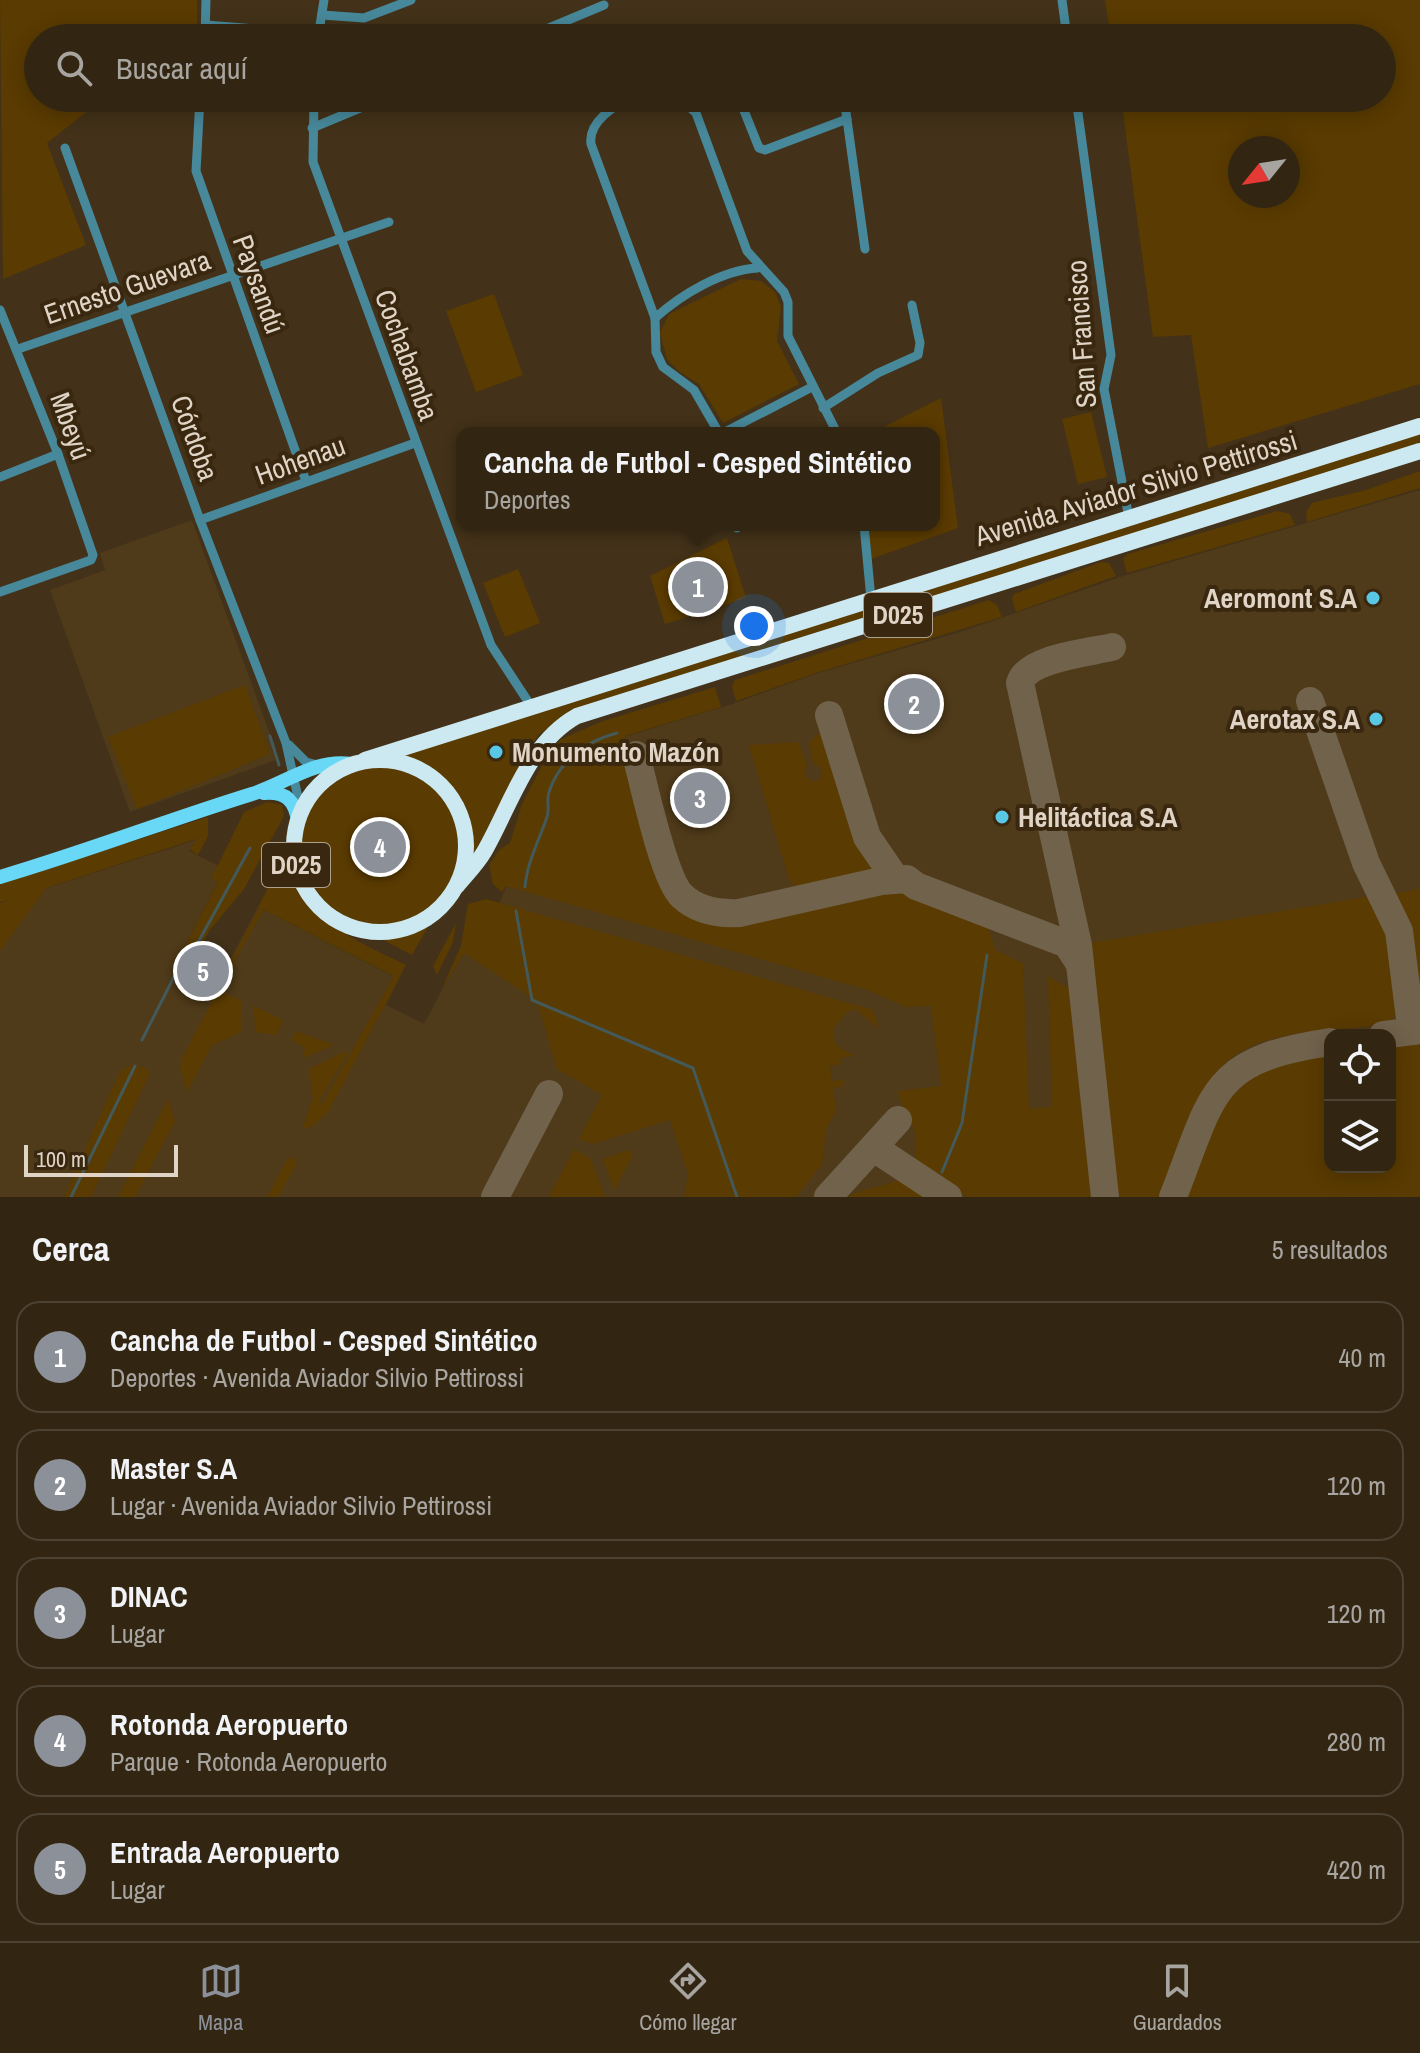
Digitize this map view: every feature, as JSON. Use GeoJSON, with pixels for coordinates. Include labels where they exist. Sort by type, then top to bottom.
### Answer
{"type":"FeatureCollection","features":[{"type":"Feature","properties":{"kind":"highway","name":"Avenida Aviador Silvio Pettirossi"},"geometry":{"type":"LineString","coordinates":[[358,762],[1420,426]]}},
{"type":"Feature","properties":{"kind":"highway","name":"Avenida Aviador Silvio Pettirossi"},"geometry":{"type":"LineString","coordinates":[[457,886],[482,856],[539,748],[550,735],[577,716],[1420,451]]}},
{"type":"Feature","properties":{"kind":"highway","name":"D025"},"geometry":{"type":"LineString","coordinates":[[398,761],[419,769],[438,782],[453,799],[463,820],[467,842],[465,865],[457,886],[439,910],[405,929],[375,932],[347,925],[314,901],[303,884],[294,844],[299,816],[318,785],[358,762],[398,761]]}},
{"type":"Feature","properties":{"kind":"main road","name":"Avenida Aviador Silvio Pettirossi"},"geometry":{"type":"LineString","coordinates":[[0,877],[255,793],[295,775],[325,766],[358,762]]}},
{"type":"Feature","properties":{"kind":"main road","name":"D025"},"geometry":{"type":"LineString","coordinates":[[255,793],[278,791],[286,795],[299,816]]}},
{"type":"Feature","properties":{"kind":"street"},"geometry":{"type":"LineString","coordinates":[[206,0],[206,24]]}},
{"type":"Feature","properties":{"kind":"street"},"geometry":{"type":"LineString","coordinates":[[320,24],[324,0]]}},
{"type":"Feature","properties":{"kind":"street"},"geometry":{"type":"LineString","coordinates":[[322,15],[364,18],[411,0]]}},
{"type":"Feature","properties":{"kind":"street"},"geometry":{"type":"LineString","coordinates":[[1062,0],[1065,24]]}},
{"type":"Feature","properties":{"kind":"street"},"geometry":{"type":"LineString","coordinates":[[556,24],[604,2],[606,16]]}},
{"type":"Feature","properties":{"kind":"street","name":"Paysandú"},"geometry":{"type":"LineString","coordinates":[[199,112],[196,171],[306,481]]}},
{"type":"Feature","properties":{"kind":"street","name":"Cochabamba"},"geometry":{"type":"LineString","coordinates":[[313,112],[313,162],[415,443],[491,645],[531,706]]}},
{"type":"Feature","properties":{"kind":"street"},"geometry":{"type":"LineString","coordinates":[[312,128],[350,112]]}},
{"type":"Feature","properties":{"kind":"street"},"geometry":{"type":"LineString","coordinates":[[608,112],[590,138],[655,318],[654,341],[663,367],[694,390],[717,427]]}},
{"type":"Feature","properties":{"kind":"street"},"geometry":{"type":"LineString","coordinates":[[695,112],[747,251],[758,268],[784,292],[788,302],[788,336],[834,427]]}},
{"type":"Feature","properties":{"kind":"street"},"geometry":{"type":"LineString","coordinates":[[745,112],[759,148],[765,150],[847,119]]}},
{"type":"Feature","properties":{"kind":"street"},"geometry":{"type":"LineString","coordinates":[[846,112],[865,249]]}},
{"type":"Feature","properties":{"kind":"street","name":"San Francisco"},"geometry":{"type":"LineString","coordinates":[[1078,112],[1111,355],[1104,389],[1129,518]]}},
{"type":"Feature","properties":{"kind":"street","name":"Córdoba"},"geometry":{"type":"LineString","coordinates":[[65,148],[200,520],[286,743],[295,775],[299,816]]}},
{"type":"Feature","properties":{"kind":"street","name":"Ernesto Guevara"},"geometry":{"type":"LineString","coordinates":[[18,349],[232,273],[389,222]]}},
{"type":"Feature","properties":{"kind":"street"},"geometry":{"type":"LineString","coordinates":[[655,318],[672,303],[729,273],[758,268]]}},
{"type":"Feature","properties":{"kind":"street"},"geometry":{"type":"LineString","coordinates":[[823,408],[878,373],[918,355],[920,343],[912,305]]}},
{"type":"Feature","properties":{"kind":"street","name":"Mbeyú"},"geometry":{"type":"LineString","coordinates":[[0,310],[58,454],[92,553],[91,560],[0,592]]}},
{"type":"Feature","properties":{"kind":"street"},"geometry":{"type":"LineString","coordinates":[[733,427],[812,387]]}},
{"type":"Feature","properties":{"kind":"street","name":"Hohenau"},"geometry":{"type":"LineString","coordinates":[[200,520],[415,443]]}},
{"type":"Feature","properties":{"kind":"street"},"geometry":{"type":"LineString","coordinates":[[0,477],[58,454]]}},
{"type":"Feature","properties":{"kind":"street"},"geometry":{"type":"LineString","coordinates":[[865,531],[871,599]]}},
{"type":"Feature","properties":{"kind":"street"},"geometry":{"type":"LineString","coordinates":[[286,743],[306,762],[325,766]]}},
{"type":"Feature","properties":{"kind":"shaded area"},"geometry":{"type":"Polygon","coordinates":[[[0,0],[197,0],[196,24],[24,24],[24,112],[86,112],[47,143],[86,245],[3,279],[0,0]]]}},
{"type":"Feature","properties":{"kind":"shaded area"},"geometry":{"type":"Polygon","coordinates":[[[1105,0],[1420,0],[1420,384],[1208,448],[1191,335],[1153,337],[1123,112],[1396,112],[1396,24],[1109,24],[1105,0]]]}},
{"type":"Feature","properties":{"kind":"shaded area"},"geometry":{"type":"Polygon","coordinates":[[[741,279],[761,281],[775,292],[781,307],[777,341],[799,384],[723,423],[699,384],[667,359],[660,333],[669,314],[741,279]]]}},
{"type":"Feature","properties":{"kind":"shaded area"},"geometry":{"type":"Polygon","coordinates":[[[494,294],[523,375],[476,392],[446,311],[494,294]]]}},
{"type":"Feature","properties":{"kind":"shaded area"},"geometry":{"type":"Polygon","coordinates":[[[941,398],[958,528],[871,559],[869,531],[940,531],[940,427],[884,427],[941,398]]]}},
{"type":"Feature","properties":{"kind":"shaded area"},"geometry":{"type":"Polygon","coordinates":[[[1091,412],[1107,477],[1078,484],[1062,419],[1091,412]]]}},
{"type":"Feature","properties":{"kind":"shaded area"},"geometry":{"type":"Polygon","coordinates":[[[1420,432],[1420,445],[572,711],[538,735],[474,854],[469,820],[454,791],[430,769],[398,756],[1420,432]]]}},
{"type":"Feature","properties":{"kind":"shaded area"},"geometry":{"type":"Polygon","coordinates":[[[1420,471],[1420,488],[1307,522],[1306,512],[1312,503],[1366,490],[1420,471]]]}},
{"type":"Feature","properties":{"kind":"shaded area"},"geometry":{"type":"Polygon","coordinates":[[[1420,490],[1420,1197],[0,1197],[0,903],[196,840],[189,851],[219,866],[218,882],[182,952],[223,973],[258,907],[399,979],[386,1005],[424,1024],[489,901],[499,903],[520,857],[617,739],[729,705],[818,673],[957,633],[1123,576],[1420,490]]]}},
{"type":"Feature","properties":{"kind":"shaded area"},"geometry":{"type":"Polygon","coordinates":[[[1277,511],[1290,514],[1295,525],[1127,573],[1123,558],[1128,554],[1277,511]]]}},
{"type":"Feature","properties":{"kind":"shaded area"},"geometry":{"type":"Polygon","coordinates":[[[192,520],[279,759],[130,812],[50,590],[105,570],[100,553],[192,520]]]}},
{"type":"Feature","properties":{"kind":"shaded area"},"geometry":{"type":"Polygon","coordinates":[[[727,538],[746,598],[665,624],[650,576],[727,538]]]}},
{"type":"Feature","properties":{"kind":"shaded area"},"geometry":{"type":"Polygon","coordinates":[[[1101,562],[1109,563],[1116,576],[1016,612],[1012,599],[1014,594],[1101,562]]]}},
{"type":"Feature","properties":{"kind":"shaded area"},"geometry":{"type":"Polygon","coordinates":[[[518,569],[540,623],[505,637],[483,583],[518,569]]]}},
{"type":"Feature","properties":{"kind":"shaded area"},"geometry":{"type":"Polygon","coordinates":[[[989,600],[997,605],[1002,617],[819,672],[736,701],[732,687],[735,680],[989,600]]]}},
{"type":"Feature","properties":{"kind":"shaded area"},"geometry":{"type":"Polygon","coordinates":[[[245,685],[270,754],[137,809],[108,737],[245,685]]]}},
{"type":"Feature","properties":{"kind":"shaded area"},"geometry":{"type":"Polygon","coordinates":[[[715,687],[721,707],[625,736],[633,780],[669,897],[704,917],[744,920],[899,889],[987,923],[995,950],[1023,964],[1029,1109],[1052,1107],[1048,977],[1079,994],[1098,1197],[967,1197],[914,1161],[916,1139],[898,1091],[941,1086],[931,1006],[906,1007],[868,990],[506,886],[502,892],[493,884],[489,865],[499,850],[510,843],[522,804],[546,758],[561,739],[603,721],[715,687]]]}},
{"type":"Feature","properties":{"kind":"shaded area"},"geometry":{"type":"Polygon","coordinates":[[[819,733],[827,736],[859,835],[878,867],[797,889],[789,879],[749,745],[798,742],[807,764],[804,776],[815,782],[821,778],[822,769],[813,762],[809,743],[819,733]]]}},
{"type":"Feature","properties":{"kind":"shaded area"},"geometry":{"type":"Polygon","coordinates":[[[380,767],[411,773],[436,791],[454,816],[460,847],[454,878],[436,903],[411,921],[380,927],[349,921],[324,903],[306,878],[300,847],[306,816],[324,791],[349,773],[380,767]]]}},
{"type":"Feature","properties":{"kind":"shaded area"},"geometry":{"type":"Polygon","coordinates":[[[267,802],[282,805],[284,816],[244,889],[209,931],[195,959],[182,952],[218,882],[209,876],[212,877],[244,812],[267,802]]]}},
{"type":"Feature","properties":{"kind":"shaded area"},"geometry":{"type":"Polygon","coordinates":[[[208,817],[208,836],[198,855],[190,850],[196,839],[46,888],[0,951],[0,903],[14,899],[0,902],[0,884],[208,817]]]}},
{"type":"Feature","properties":{"kind":"shaded area"},"geometry":{"type":"Polygon","coordinates":[[[287,852],[304,895],[316,911],[346,935],[406,965],[328,1112],[314,1125],[302,1130],[313,1098],[309,1069],[345,1051],[348,1053],[319,1101],[322,1104],[394,976],[258,907],[287,852]]]}},
{"type":"Feature","properties":{"kind":"shaded area"},"geometry":{"type":"Polygon","coordinates":[[[1420,889],[1420,1014],[1413,1007],[1407,948],[1391,894],[1420,889]]]}},
{"type":"Feature","properties":{"kind":"shaded area"},"geometry":{"type":"Polygon","coordinates":[[[1371,896],[1398,956],[1403,989],[1393,1018],[1385,1022],[1275,1038],[1246,1049],[1224,1064],[1208,1083],[1196,1106],[1162,1197],[1110,1197],[1084,944],[1371,896]]]}},
{"type":"Feature","properties":{"kind":"shaded area"},"geometry":{"type":"Polygon","coordinates":[[[486,899],[873,1010],[879,1029],[855,1009],[846,1013],[833,1029],[835,1044],[854,1056],[840,1058],[841,1064],[830,1066],[832,1081],[843,1080],[844,1086],[833,1088],[836,1111],[826,1129],[822,1164],[796,1197],[684,1197],[688,1174],[670,1120],[592,1144],[579,1139],[602,1095],[557,1069],[537,1001],[464,953],[441,990],[461,946],[468,904],[486,899]]]}},
{"type":"Feature","properties":{"kind":"shaded area"},"geometry":{"type":"Polygon","coordinates":[[[259,908],[263,911],[227,974],[225,972],[259,908]]]}},
{"type":"Feature","properties":{"kind":"shaded area"},"geometry":{"type":"Polygon","coordinates":[[[456,923],[453,942],[437,975],[433,966],[456,923]]]}},
{"type":"Feature","properties":{"kind":"shaded area"},"geometry":{"type":"Polygon","coordinates":[[[428,927],[412,955],[381,939],[407,936],[428,927]]]}},
{"type":"Feature","properties":{"kind":"shaded area"},"geometry":{"type":"Polygon","coordinates":[[[218,990],[242,1001],[242,1032],[212,1045],[187,1092],[180,1068],[182,1058],[218,990]]]}},
{"type":"Feature","properties":{"kind":"shaded area"},"geometry":{"type":"Polygon","coordinates":[[[254,1006],[283,1020],[276,1035],[255,1032],[254,1006]]]}},
{"type":"Feature","properties":{"kind":"shaded area"},"geometry":{"type":"Polygon","coordinates":[[[296,1031],[334,1045],[303,1058],[305,1048],[292,1040],[296,1031]]]}},
{"type":"Feature","properties":{"kind":"shaded area"},"geometry":{"type":"Polygon","coordinates":[[[1420,1038],[1420,1197],[1179,1197],[1215,1112],[1227,1093],[1242,1078],[1263,1066],[1324,1051],[1324,1173],[1396,1173],[1396,1041],[1420,1038]]]}},
{"type":"Feature","properties":{"kind":"shaded area"},"geometry":{"type":"Polygon","coordinates":[[[132,1065],[144,1067],[150,1073],[91,1197],[64,1197],[120,1071],[132,1065]]]}},
{"type":"Feature","properties":{"kind":"shaded area"},"geometry":{"type":"Polygon","coordinates":[[[168,1099],[175,1121],[135,1197],[118,1197],[168,1099]]]}},
{"type":"Feature","properties":{"kind":"shaded area"},"geometry":{"type":"Polygon","coordinates":[[[574,1149],[590,1158],[605,1197],[549,1197],[574,1149]]]}},
{"type":"Feature","properties":{"kind":"shaded area"},"geometry":{"type":"Polygon","coordinates":[[[629,1150],[633,1155],[614,1190],[603,1159],[629,1150]]]}},
{"type":"Feature","properties":{"kind":"shaded area"},"geometry":{"type":"Polygon","coordinates":[[[294,1157],[297,1163],[278,1197],[267,1197],[287,1160],[294,1157]]]}},
{"type":"Feature","properties":{"kind":"shaded area"},"geometry":{"type":"Polygon","coordinates":[[[904,1175],[942,1197],[847,1197],[890,1183],[904,1175]]]}},
{"type":"Feature","properties":{"kind":"waterway"},"geometry":{"type":"LineString","coordinates":[[525,887],[548,814],[549,792],[559,771],[584,747],[617,733]]}},
{"type":"Feature","properties":{"kind":"waterway"},"geometry":{"type":"LineString","coordinates":[[270,736],[279,765]]}},
{"type":"Feature","properties":{"kind":"waterway"},"geometry":{"type":"LineString","coordinates":[[142,1040],[186,953],[195,948],[250,848]]}},
{"type":"Feature","properties":{"kind":"waterway"},"geometry":{"type":"LineString","coordinates":[[516,911],[532,1000],[693,1068],[737,1197]]}},
{"type":"Feature","properties":{"kind":"waterway"},"geometry":{"type":"LineString","coordinates":[[942,1172],[962,1123],[987,955]]}},
{"type":"Feature","properties":{"kind":"waterway"},"geometry":{"type":"LineString","coordinates":[[71,1197],[135,1066]]}},
{"type":"Feature","properties":{"kind":"taxiway"},"geometry":{"type":"LineString","coordinates":[[1105,1197],[1078,945],[1020,683],[1025,675],[1046,662],[1112,647]]}},
{"type":"Feature","properties":{"kind":"taxiway"},"geometry":{"type":"LineString","coordinates":[[1310,701],[1366,863],[1399,931],[1410,1018],[1420,1029]]}},
{"type":"Feature","properties":{"kind":"taxiway"},"geometry":{"type":"LineString","coordinates":[[829,715],[867,837],[895,878]]}},
{"type":"Feature","properties":{"kind":"taxiway"},"geometry":{"type":"LineString","coordinates":[[636,755],[668,870],[682,896],[695,905],[716,912],[739,913],[881,881],[907,879],[916,886],[1067,944],[1080,964]]}},
{"type":"Feature","properties":{"kind":"taxiway"},"geometry":{"type":"LineString","coordinates":[[1396,1033],[1420,1030]]}},
{"type":"Feature","properties":{"kind":"taxiway"},"geometry":{"type":"LineString","coordinates":[[1173,1197],[1198,1131],[1222,1087],[1238,1072],[1260,1059],[1324,1043]]}},
{"type":"Feature","properties":{"kind":"taxiway"},"geometry":{"type":"LineString","coordinates":[[495,1197],[549,1094]]}},
{"type":"Feature","properties":{"kind":"taxiway"},"geometry":{"type":"LineString","coordinates":[[828,1197],[898,1120]]}},
{"type":"Feature","properties":{"kind":"taxiway"},"geometry":{"type":"LineString","coordinates":[[874,1148],[948,1197]]}},
{"type":"Feature","properties":{"kind":"place","name":"Cancha de Futbol - Cesped Sintético"},"geometry":{"type":"Point","coordinates":[698,587]}},
{"type":"Feature","properties":{"kind":"place","name":"Aeromont S.A"},"geometry":{"type":"Point","coordinates":[1373,598]}},
{"type":"Feature","properties":{"kind":"place","name":"Master S.A"},"geometry":{"type":"Point","coordinates":[914,704]}},
{"type":"Feature","properties":{"kind":"place","name":"Aerotax S.A"},"geometry":{"type":"Point","coordinates":[1376,719]}},
{"type":"Feature","properties":{"kind":"place","name":"Monumento Mazón"},"geometry":{"type":"Point","coordinates":[496,752]}},
{"type":"Feature","properties":{"kind":"place","name":"DINAC"},"geometry":{"type":"Point","coordinates":[700,798]}},
{"type":"Feature","properties":{"kind":"place","name":"Helitáctica S.A"},"geometry":{"type":"Point","coordinates":[1002,817]}},
{"type":"Feature","properties":{"kind":"place","name":"Rotonda Aeropuerto"},"geometry":{"type":"Point","coordinates":[380,847]}},
{"type":"Feature","properties":{"kind":"place","name":"Entrada Aeropuerto"},"geometry":{"type":"Point","coordinates":[203,971]}}]}
